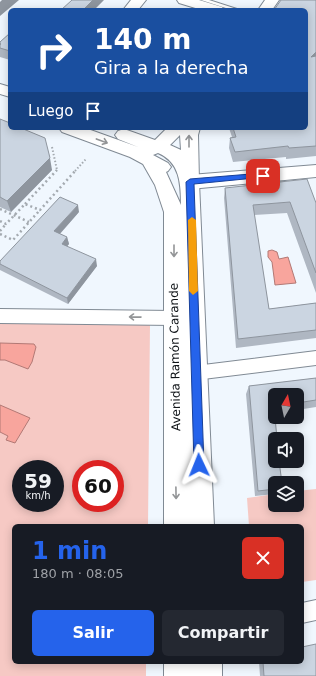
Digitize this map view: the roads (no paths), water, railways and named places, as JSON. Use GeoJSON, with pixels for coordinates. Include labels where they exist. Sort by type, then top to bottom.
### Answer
{"type":"FeatureCollection","features":[{"type":"Feature","properties":{"kind":"main road"},"geometry":{"type":"LineString","coordinates":[[132,8],[139,0]]}},
{"type":"Feature","properties":{"kind":"main road"},"geometry":{"type":"LineString","coordinates":[[184,0],[218,4]]}},
{"type":"Feature","properties":{"kind":"main road"},"geometry":{"type":"LineString","coordinates":[[74,130],[148,153]]}},
{"type":"Feature","properties":{"kind":"main road"},"geometry":{"type":"LineString","coordinates":[[109,130],[148,153],[190,182],[316,172]]}},
{"type":"Feature","properties":{"kind":"main road"},"geometry":{"type":"LineString","coordinates":[[148,153],[175,130]]}},
{"type":"Feature","properties":{"kind":"main road","name":"Avenida Ramón Carande"},"geometry":{"type":"LineString","coordinates":[[190,130],[189,135],[195,372],[201,524]]}},
{"type":"Feature","properties":{"kind":"main road","name":"Avenida Ramón Carande"},"geometry":{"type":"LineString","coordinates":[[148,153],[169,194],[174,212],[177,524]]}},
{"type":"Feature","properties":{"kind":"main road"},"geometry":{"type":"LineString","coordinates":[[178,664],[179,676]]}},
{"type":"Feature","properties":{"kind":"main road"},"geometry":{"type":"LineString","coordinates":[[206,664],[207,676]]}},
{"type":"Feature","properties":{"kind":"street"},"geometry":{"type":"LineString","coordinates":[[0,316],[174,318]]}},
{"type":"Feature","properties":{"kind":"street"},"geometry":{"type":"LineString","coordinates":[[195,372],[316,358]]}},
{"type":"Feature","properties":{"kind":"street"},"geometry":{"type":"LineString","coordinates":[[304,612],[316,610]]}},
{"type":"Feature","properties":{"kind":"lane"},"geometry":{"type":"LineString","coordinates":[[204,0],[231,8]]}}]}
